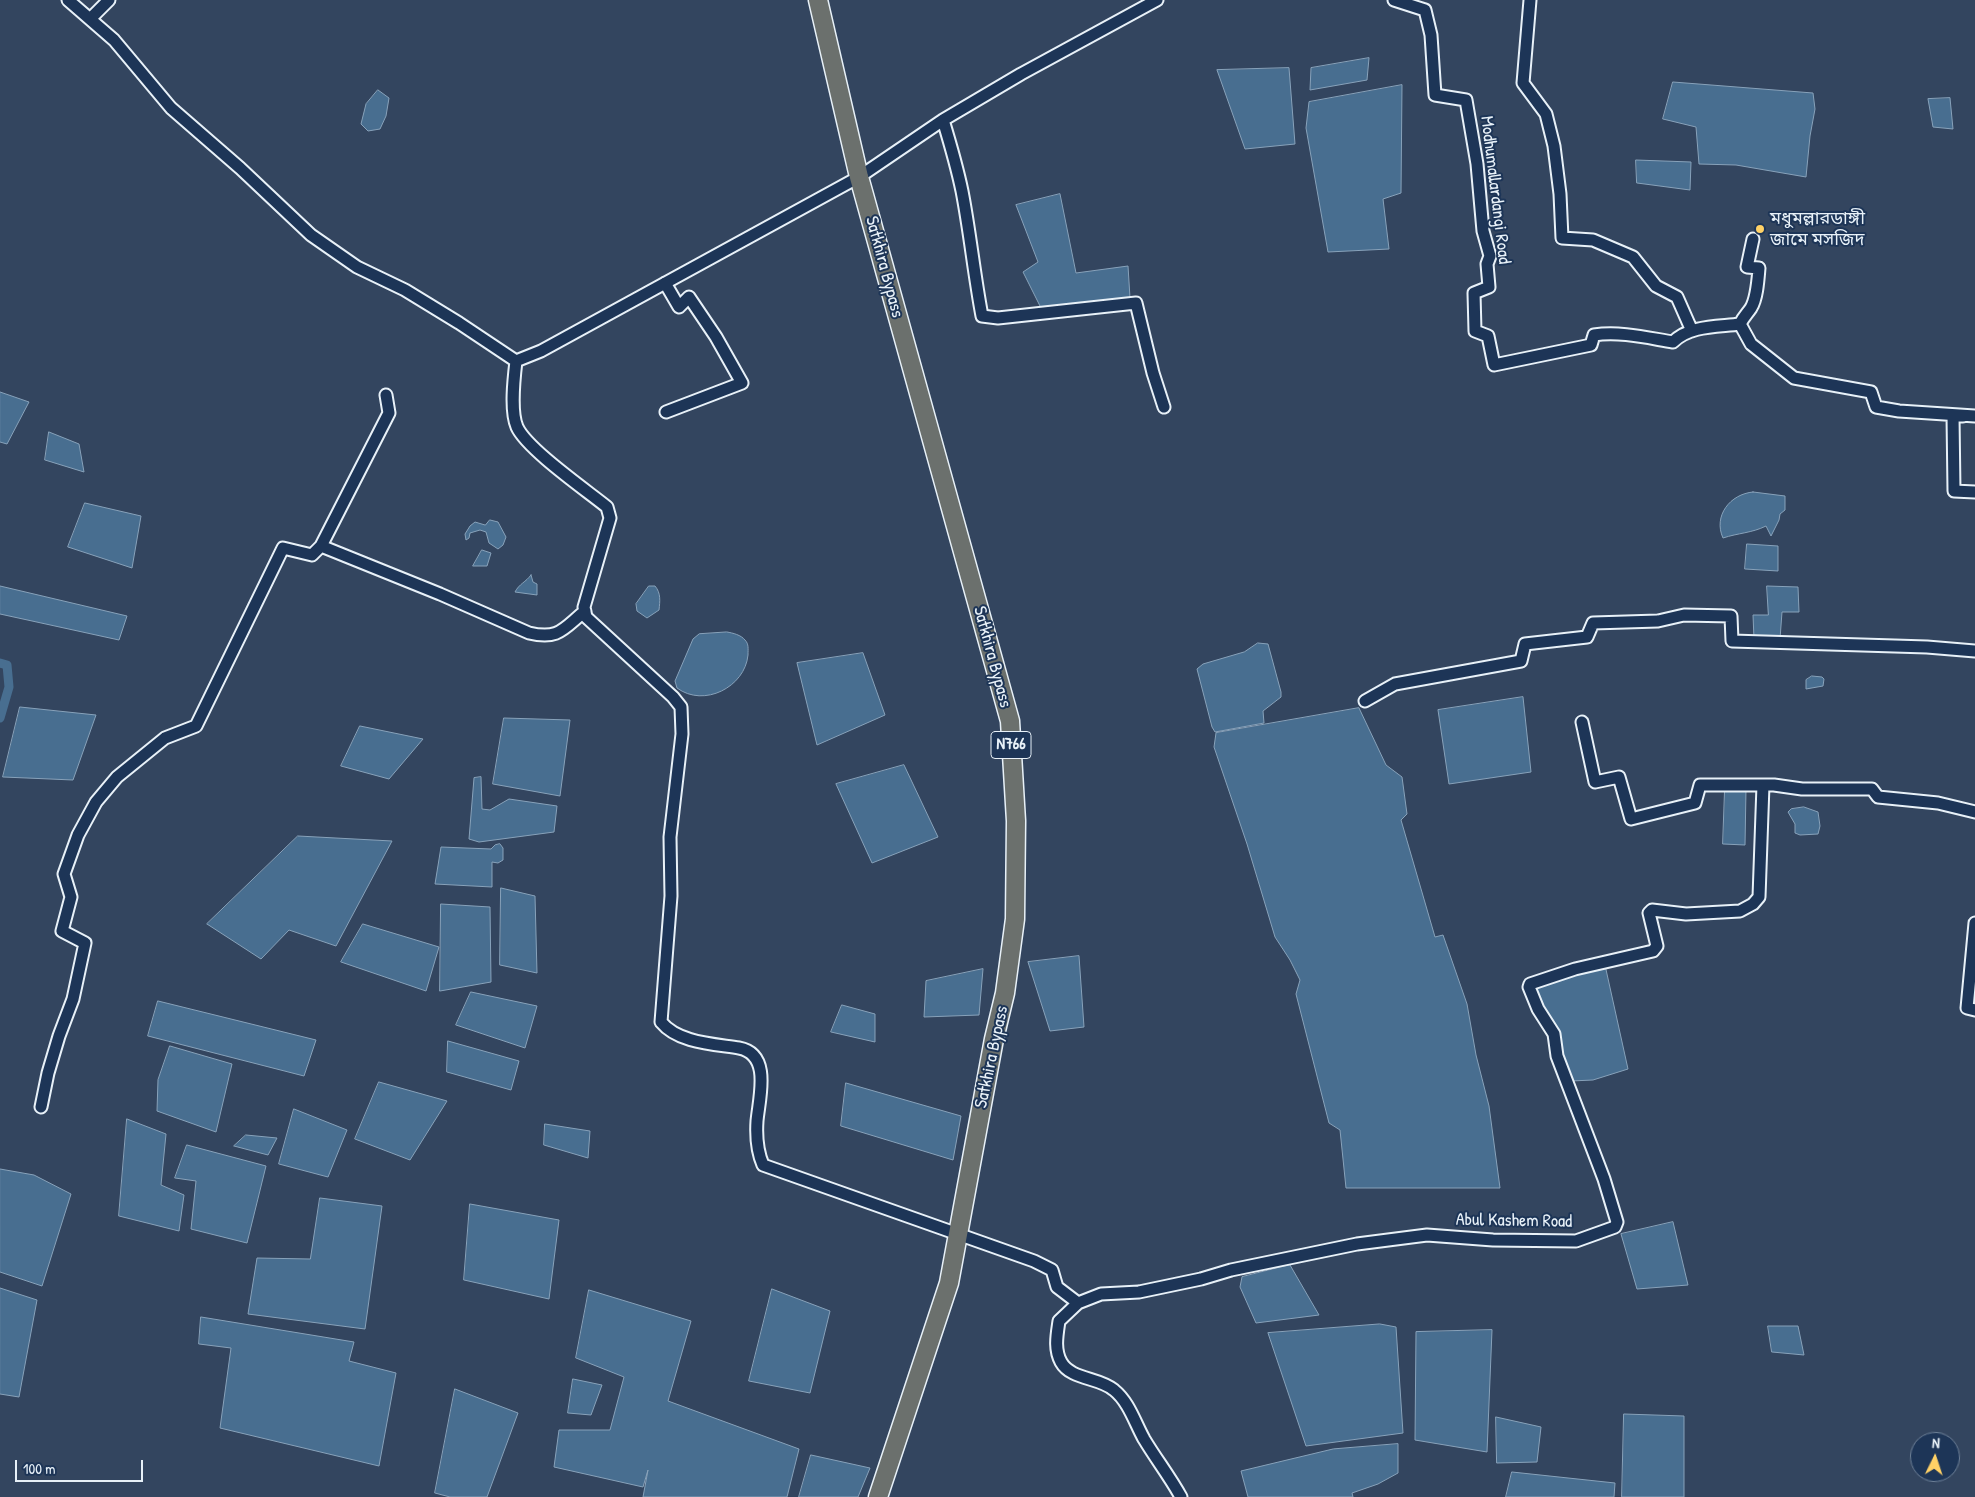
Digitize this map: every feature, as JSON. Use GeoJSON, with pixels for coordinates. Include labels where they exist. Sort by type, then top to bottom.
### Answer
{"type":"FeatureCollection","features":[{"type":"Feature","properties":{"kind":"highway","name":"Satkhira Bypass"},"geometry":{"type":"LineString","coordinates":[[818,0],[860,177],[1010,721],[1016,821],[1015,919],[1005,993],[994,1039],[948,1283],[878,1497]]}},
{"type":"Feature","properties":{"kind":"street"},"geometry":{"type":"LineString","coordinates":[[68,0],[114,40],[172,108],[240,168],[310,235],[357,267],[406,290],[516,361]]}},
{"type":"Feature","properties":{"kind":"street"},"geometry":{"type":"LineString","coordinates":[[90,19],[109,0]]}},
{"type":"Feature","properties":{"kind":"street"},"geometry":{"type":"LineString","coordinates":[[516,361],[541,351],[860,177],[943,120],[1020,74],[1157,0]]}},
{"type":"Feature","properties":{"kind":"street","name":"Modhumallardangi Road"},"geometry":{"type":"LineString","coordinates":[[1394,0],[1425,10],[1431,35],[1435,95],[1466,100],[1477,164],[1483,231],[1490,256],[1487,264],[1489,287],[1474,293],[1475,331],[1488,336],[1494,365],[1591,346],[1594,335],[1638,336],[1673,342],[1678,337],[1692,331],[1740,324]]}},
{"type":"Feature","properties":{"kind":"street"},"geometry":{"type":"LineString","coordinates":[[1530,0],[1523,83],[1546,114],[1554,146],[1560,194],[1562,238],[1593,240],[1633,257],[1656,286],[1677,297],[1692,331]]}},
{"type":"Feature","properties":{"kind":"street"},"geometry":{"type":"LineString","coordinates":[[943,120],[962,190],[975,283],[982,316],[998,318],[1136,303],[1153,373],[1164,407]]}},
{"type":"Feature","properties":{"kind":"street"},"geometry":{"type":"LineString","coordinates":[[1752,240],[1747,267],[1759,268],[1758,282],[1751,308],[1744,314],[1740,324],[1751,344],[1794,378],[1871,392],[1876,407],[1900,411],[1972,416]]}},
{"type":"Feature","properties":{"kind":"street"},"geometry":{"type":"LineString","coordinates":[[665,283],[678,307],[689,297],[716,337],[742,383],[666,412]]}},
{"type":"Feature","properties":{"kind":"street"},"geometry":{"type":"LineString","coordinates":[[516,361],[514,404],[517,427],[532,445],[607,507],[609,511],[610,518],[588,591],[586,616],[678,702],[682,713],[682,734],[670,837],[670,896],[661,1022],[668,1030],[686,1038],[745,1049],[757,1060],[762,1078],[757,1122],[758,1152],[763,1165],[1034,1261],[1052,1270],[1057,1287],[1078,1303]]}},
{"type":"Feature","properties":{"kind":"street"},"geometry":{"type":"LineString","coordinates":[[41,1106],[58,1036],[73,999],[85,943],[62,931],[71,897],[64,874],[78,835],[96,802],[117,777],[165,738],[196,726],[283,548],[312,555],[321,546],[390,413],[386,394]]}},
{"type":"Feature","properties":{"kind":"street"},"geometry":{"type":"LineString","coordinates":[[1972,416],[1953,416],[1954,491],[1975,492]]}},
{"type":"Feature","properties":{"kind":"street"},"geometry":{"type":"LineString","coordinates":[[321,546],[529,632],[544,636],[556,635],[585,611]]}},
{"type":"Feature","properties":{"kind":"street"},"geometry":{"type":"LineString","coordinates":[[1365,701],[1395,684],[1521,661],[1525,644],[1587,636],[1593,623],[1658,621],[1684,614],[1731,616],[1732,641],[1975,647]]}},
{"type":"Feature","properties":{"kind":"street"},"geometry":{"type":"LineString","coordinates":[[1582,722],[1596,782],[1619,777],[1631,819],[1694,803],[1700,785],[1763,785],[1802,789],[1872,789],[1878,797],[1938,803],[1975,812]]}},
{"type":"Feature","properties":{"kind":"street","name":"Abul Kashem Road"},"geometry":{"type":"LineString","coordinates":[[1181,1497],[1144,1439],[1128,1407],[1116,1391],[1102,1382],[1071,1373],[1061,1363],[1056,1348],[1059,1321],[1078,1303],[1101,1294],[1139,1292],[1201,1279],[1231,1270],[1357,1244],[1427,1236],[1493,1240],[1576,1241],[1614,1227],[1617,1222],[1607,1188],[1557,1056],[1554,1034],[1538,1009],[1529,987],[1530,984],[1575,969],[1653,951],[1657,946],[1649,913],[1652,910],[1695,914],[1740,911],[1753,904],[1759,897],[1763,785]]}},
{"type":"Feature","properties":{"kind":"street"},"geometry":{"type":"LineString","coordinates":[[1975,923],[1967,1008],[1975,1010]]}},
{"type":"Feature","properties":{"kind":"water"},"geometry":{"type":"Polygon","coordinates":[[[1369,58],[1367,80],[1310,90],[1311,68],[1369,58]]]}},
{"type":"Feature","properties":{"kind":"water"},"geometry":{"type":"Polygon","coordinates":[[[1289,68],[1295,144],[1245,149],[1217,70],[1289,68]]]}},
{"type":"Feature","properties":{"kind":"water"},"geometry":{"type":"Polygon","coordinates":[[[1673,82],[1813,93],[1815,109],[1806,177],[1736,165],[1699,164],[1696,127],[1663,119],[1673,82]]]}},
{"type":"Feature","properties":{"kind":"water"},"geometry":{"type":"Polygon","coordinates":[[[1402,85],[1401,193],[1383,199],[1389,249],[1328,252],[1306,128],[1309,102],[1402,85]]]}},
{"type":"Feature","properties":{"kind":"water"},"geometry":{"type":"Polygon","coordinates":[[[378,90],[389,98],[386,116],[380,129],[368,131],[361,124],[366,104],[378,90]]]}},
{"type":"Feature","properties":{"kind":"water"},"geometry":{"type":"Polygon","coordinates":[[[1950,98],[1953,129],[1933,127],[1928,99],[1950,98]]]}},
{"type":"Feature","properties":{"kind":"water"},"geometry":{"type":"Polygon","coordinates":[[[1636,160],[1691,162],[1690,190],[1637,183],[1636,160]]]}},
{"type":"Feature","properties":{"kind":"water"},"geometry":{"type":"Polygon","coordinates":[[[1060,194],[1076,273],[1128,266],[1130,298],[1042,310],[1023,272],[1038,262],[1016,205],[1060,194]]]}},
{"type":"Feature","properties":{"kind":"water"},"geometry":{"type":"Polygon","coordinates":[[[0,392],[29,402],[7,444],[0,442],[0,392]]]}},
{"type":"Feature","properties":{"kind":"water"},"geometry":{"type":"Polygon","coordinates":[[[49,432],[79,444],[84,472],[45,460],[49,432]]]}},
{"type":"Feature","properties":{"kind":"water"},"geometry":{"type":"Polygon","coordinates":[[[1753,492],[1785,496],[1785,510],[1780,514],[1771,536],[1766,526],[1723,538],[1720,530],[1722,514],[1737,497],[1753,492]]]}},
{"type":"Feature","properties":{"kind":"water"},"geometry":{"type":"Polygon","coordinates":[[[85,503],[141,516],[132,568],[68,547],[85,503]]]}},
{"type":"Feature","properties":{"kind":"water"},"geometry":{"type":"Polygon","coordinates":[[[490,520],[498,522],[506,537],[503,545],[498,549],[489,543],[486,532],[480,530],[470,533],[469,538],[466,540],[465,534],[470,526],[475,522],[485,525],[490,520]]]}},
{"type":"Feature","properties":{"kind":"water"},"geometry":{"type":"Polygon","coordinates":[[[1747,544],[1778,546],[1778,571],[1745,569],[1747,544]]]}},
{"type":"Feature","properties":{"kind":"water"},"geometry":{"type":"Polygon","coordinates":[[[482,550],[491,553],[487,566],[473,566],[482,550]]]}},
{"type":"Feature","properties":{"kind":"water"},"geometry":{"type":"Polygon","coordinates":[[[531,575],[533,582],[537,584],[537,595],[515,592],[518,587],[531,575]]]}},
{"type":"Feature","properties":{"kind":"water"},"geometry":{"type":"Polygon","coordinates":[[[0,586],[127,616],[119,640],[0,614],[0,586]]]}},
{"type":"Feature","properties":{"kind":"water"},"geometry":{"type":"Polygon","coordinates":[[[649,586],[655,586],[657,589],[660,603],[659,610],[647,618],[637,611],[636,604],[649,586]]]}},
{"type":"Feature","properties":{"kind":"water"},"geometry":{"type":"Polygon","coordinates":[[[1767,586],[1798,587],[1799,612],[1782,612],[1780,639],[1754,639],[1753,615],[1768,615],[1767,586]]]}},
{"type":"Feature","properties":{"kind":"water"},"geometry":{"type":"Polygon","coordinates":[[[727,632],[741,637],[748,645],[745,666],[731,685],[711,695],[699,696],[688,694],[677,688],[675,681],[693,639],[699,634],[727,632]]]}},
{"type":"Feature","properties":{"kind":"water"},"geometry":{"type":"Polygon","coordinates":[[[1258,643],[1268,644],[1281,697],[1263,711],[1264,723],[1215,732],[1212,727],[1197,669],[1203,664],[1244,652],[1258,643]]]}},
{"type":"Feature","properties":{"kind":"water"},"geometry":{"type":"Polygon","coordinates":[[[863,653],[885,715],[817,745],[797,663],[863,653]]]}},
{"type":"Feature","properties":{"kind":"water"},"geometry":{"type":"Polygon","coordinates":[[[1812,676],[1822,677],[1824,679],[1823,686],[1806,689],[1806,680],[1812,676]]]}},
{"type":"Feature","properties":{"kind":"water"},"geometry":{"type":"Polygon","coordinates":[[[1523,697],[1531,772],[1449,784],[1438,710],[1523,697]]]}},
{"type":"Feature","properties":{"kind":"water"},"geometry":{"type":"Polygon","coordinates":[[[20,707],[96,715],[73,780],[3,777],[20,707]]]}},
{"type":"Feature","properties":{"kind":"water"},"geometry":{"type":"Polygon","coordinates":[[[1359,708],[1386,765],[1402,777],[1407,814],[1401,820],[1435,937],[1443,935],[1467,1004],[1476,1055],[1489,1106],[1500,1188],[1346,1188],[1340,1130],[1329,1123],[1296,994],[1300,980],[1275,937],[1247,844],[1214,747],[1216,733],[1359,708]]]}},
{"type":"Feature","properties":{"kind":"water"},"geometry":{"type":"Polygon","coordinates":[[[504,718],[570,720],[560,796],[493,784],[504,718]]]}},
{"type":"Feature","properties":{"kind":"water"},"geometry":{"type":"Polygon","coordinates":[[[360,726],[423,739],[389,779],[341,766],[360,726]]]}},
{"type":"Feature","properties":{"kind":"water"},"geometry":{"type":"Polygon","coordinates":[[[904,765],[938,837],[872,863],[836,784],[904,765]]]}},
{"type":"Feature","properties":{"kind":"water"},"geometry":{"type":"Polygon","coordinates":[[[481,777],[482,809],[490,810],[509,799],[557,806],[554,832],[479,842],[469,839],[474,778],[481,777]]]}},
{"type":"Feature","properties":{"kind":"water"},"geometry":{"type":"Polygon","coordinates":[[[1725,789],[1746,789],[1745,845],[1723,844],[1725,789]]]}},
{"type":"Feature","properties":{"kind":"water"},"geometry":{"type":"Polygon","coordinates":[[[1804,807],[1818,812],[1820,826],[1818,834],[1800,835],[1795,833],[1795,824],[1788,812],[1791,809],[1804,807]]]}},
{"type":"Feature","properties":{"kind":"water"},"geometry":{"type":"Polygon","coordinates":[[[298,836],[392,841],[336,946],[289,930],[261,959],[207,924],[298,836]]]}},
{"type":"Feature","properties":{"kind":"water"},"geometry":{"type":"Polygon","coordinates":[[[500,844],[503,848],[503,860],[498,863],[492,862],[492,887],[435,884],[441,847],[491,849],[495,845],[500,844]]]}},
{"type":"Feature","properties":{"kind":"water"},"geometry":{"type":"Polygon","coordinates":[[[501,888],[535,896],[537,973],[500,965],[501,888]]]}},
{"type":"Feature","properties":{"kind":"water"},"geometry":{"type":"Polygon","coordinates":[[[441,904],[490,907],[491,982],[440,991],[441,904]]]}},
{"type":"Feature","properties":{"kind":"water"},"geometry":{"type":"Polygon","coordinates":[[[363,924],[439,947],[426,991],[341,962],[363,924]]]}},
{"type":"Feature","properties":{"kind":"water"},"geometry":{"type":"Polygon","coordinates":[[[1079,956],[1084,1027],[1050,1031],[1028,962],[1079,956]]]}},
{"type":"Feature","properties":{"kind":"water"},"geometry":{"type":"Polygon","coordinates":[[[1605,965],[1628,1069],[1593,1080],[1571,1081],[1534,987],[1605,965]]]}},
{"type":"Feature","properties":{"kind":"water"},"geometry":{"type":"Polygon","coordinates":[[[983,969],[979,1015],[924,1017],[926,981],[983,969]]]}},
{"type":"Feature","properties":{"kind":"water"},"geometry":{"type":"Polygon","coordinates":[[[471,992],[537,1006],[525,1048],[456,1025],[471,992]]]}},
{"type":"Feature","properties":{"kind":"water"},"geometry":{"type":"Polygon","coordinates":[[[158,1001],[316,1040],[304,1076],[148,1036],[158,1001]]]}},
{"type":"Feature","properties":{"kind":"water"},"geometry":{"type":"Polygon","coordinates":[[[842,1005],[875,1014],[875,1042],[831,1032],[842,1005]]]}},
{"type":"Feature","properties":{"kind":"water"},"geometry":{"type":"Polygon","coordinates":[[[448,1041],[519,1061],[511,1090],[447,1072],[448,1041]]]}},
{"type":"Feature","properties":{"kind":"water"},"geometry":{"type":"Polygon","coordinates":[[[170,1046],[232,1064],[216,1132],[157,1111],[158,1080],[170,1046]]]}},
{"type":"Feature","properties":{"kind":"water"},"geometry":{"type":"Polygon","coordinates":[[[379,1082],[447,1101],[410,1160],[355,1139],[379,1082]]]}},
{"type":"Feature","properties":{"kind":"water"},"geometry":{"type":"Polygon","coordinates":[[[846,1083],[961,1116],[953,1160],[841,1126],[846,1083]]]}},
{"type":"Feature","properties":{"kind":"water"},"geometry":{"type":"Polygon","coordinates":[[[294,1109],[347,1130],[328,1177],[279,1164],[294,1109]]]}},
{"type":"Feature","properties":{"kind":"water"},"geometry":{"type":"Polygon","coordinates":[[[127,1119],[166,1134],[161,1185],[184,1195],[179,1231],[119,1216],[127,1119]]]}},
{"type":"Feature","properties":{"kind":"water"},"geometry":{"type":"Polygon","coordinates":[[[545,1124],[590,1131],[588,1158],[544,1145],[545,1124]]]}},
{"type":"Feature","properties":{"kind":"water"},"geometry":{"type":"Polygon","coordinates":[[[246,1135],[277,1138],[268,1155],[234,1146],[246,1135]]]}},
{"type":"Feature","properties":{"kind":"water"},"geometry":{"type":"Polygon","coordinates":[[[187,1145],[266,1166],[247,1243],[191,1229],[196,1181],[175,1178],[187,1145]]]}},
{"type":"Feature","properties":{"kind":"water"},"geometry":{"type":"Polygon","coordinates":[[[0,1169],[34,1175],[71,1194],[42,1286],[0,1272],[0,1169]]]}},
{"type":"Feature","properties":{"kind":"water"},"geometry":{"type":"Polygon","coordinates":[[[320,1198],[382,1206],[365,1329],[248,1314],[257,1258],[310,1259],[320,1198]]]}},
{"type":"Feature","properties":{"kind":"water"},"geometry":{"type":"Polygon","coordinates":[[[470,1204],[559,1220],[549,1299],[464,1280],[470,1204]]]}},
{"type":"Feature","properties":{"kind":"water"},"geometry":{"type":"Polygon","coordinates":[[[1673,1222],[1688,1285],[1637,1289],[1621,1234],[1673,1222]]]}},
{"type":"Feature","properties":{"kind":"water"},"geometry":{"type":"Polygon","coordinates":[[[1290,1265],[1319,1315],[1256,1323],[1240,1287],[1242,1277],[1290,1265]]]}},
{"type":"Feature","properties":{"kind":"water"},"geometry":{"type":"Polygon","coordinates":[[[0,1288],[37,1300],[19,1397],[0,1394],[0,1288]]]}},
{"type":"Feature","properties":{"kind":"water"},"geometry":{"type":"Polygon","coordinates":[[[772,1289],[830,1311],[810,1393],[749,1381],[772,1289]]]}},
{"type":"Feature","properties":{"kind":"water"},"geometry":{"type":"Polygon","coordinates":[[[589,1290],[691,1321],[668,1401],[799,1449],[787,1497],[643,1497],[648,1470],[643,1487],[554,1467],[559,1430],[610,1430],[624,1377],[576,1358],[589,1290]]]}},
{"type":"Feature","properties":{"kind":"water"},"geometry":{"type":"Polygon","coordinates":[[[201,1317],[354,1342],[349,1361],[396,1373],[379,1466],[220,1428],[231,1348],[199,1344],[201,1317]]]}},
{"type":"Feature","properties":{"kind":"water"},"geometry":{"type":"Polygon","coordinates":[[[1380,1324],[1396,1327],[1403,1433],[1306,1446],[1268,1333],[1380,1324]]]}},
{"type":"Feature","properties":{"kind":"water"},"geometry":{"type":"Polygon","coordinates":[[[1768,1326],[1798,1326],[1804,1355],[1772,1352],[1768,1326]]]}},
{"type":"Feature","properties":{"kind":"water"},"geometry":{"type":"Polygon","coordinates":[[[1492,1330],[1487,1452],[1415,1440],[1416,1332],[1492,1330]]]}},
{"type":"Feature","properties":{"kind":"water"},"geometry":{"type":"Polygon","coordinates":[[[573,1379],[602,1385],[591,1415],[568,1413],[573,1379]]]}},
{"type":"Feature","properties":{"kind":"water"},"geometry":{"type":"Polygon","coordinates":[[[455,1389],[518,1413],[487,1497],[450,1497],[435,1493],[455,1389]]]}},
{"type":"Feature","properties":{"kind":"water"},"geometry":{"type":"Polygon","coordinates":[[[1624,1414],[1684,1416],[1684,1497],[1622,1497],[1624,1414]]]}},
{"type":"Feature","properties":{"kind":"water"},"geometry":{"type":"Polygon","coordinates":[[[1496,1417],[1541,1427],[1537,1462],[1497,1463],[1496,1417]]]}},
{"type":"Feature","properties":{"kind":"water"},"geometry":{"type":"Polygon","coordinates":[[[1398,1444],[1398,1473],[1378,1484],[1352,1493],[1353,1497],[1248,1497],[1241,1471],[1333,1449],[1398,1444]]]}},
{"type":"Feature","properties":{"kind":"water"},"geometry":{"type":"Polygon","coordinates":[[[811,1455],[870,1468],[858,1497],[799,1497],[811,1455]]]}},
{"type":"Feature","properties":{"kind":"water"},"geometry":{"type":"Polygon","coordinates":[[[1512,1472],[1615,1483],[1614,1497],[1506,1497],[1512,1472]]]}},
{"type":"Feature","properties":{"kind":"waterway"},"geometry":{"type":"LineString","coordinates":[[0,663],[7,665],[9,687],[0,718]]}},
{"type":"Feature","properties":{"kind":"place","name":"মধুমল্লারডাঙ্গী জামে মসজিদ"},"geometry":{"type":"Point","coordinates":[1760,229]}}]}
